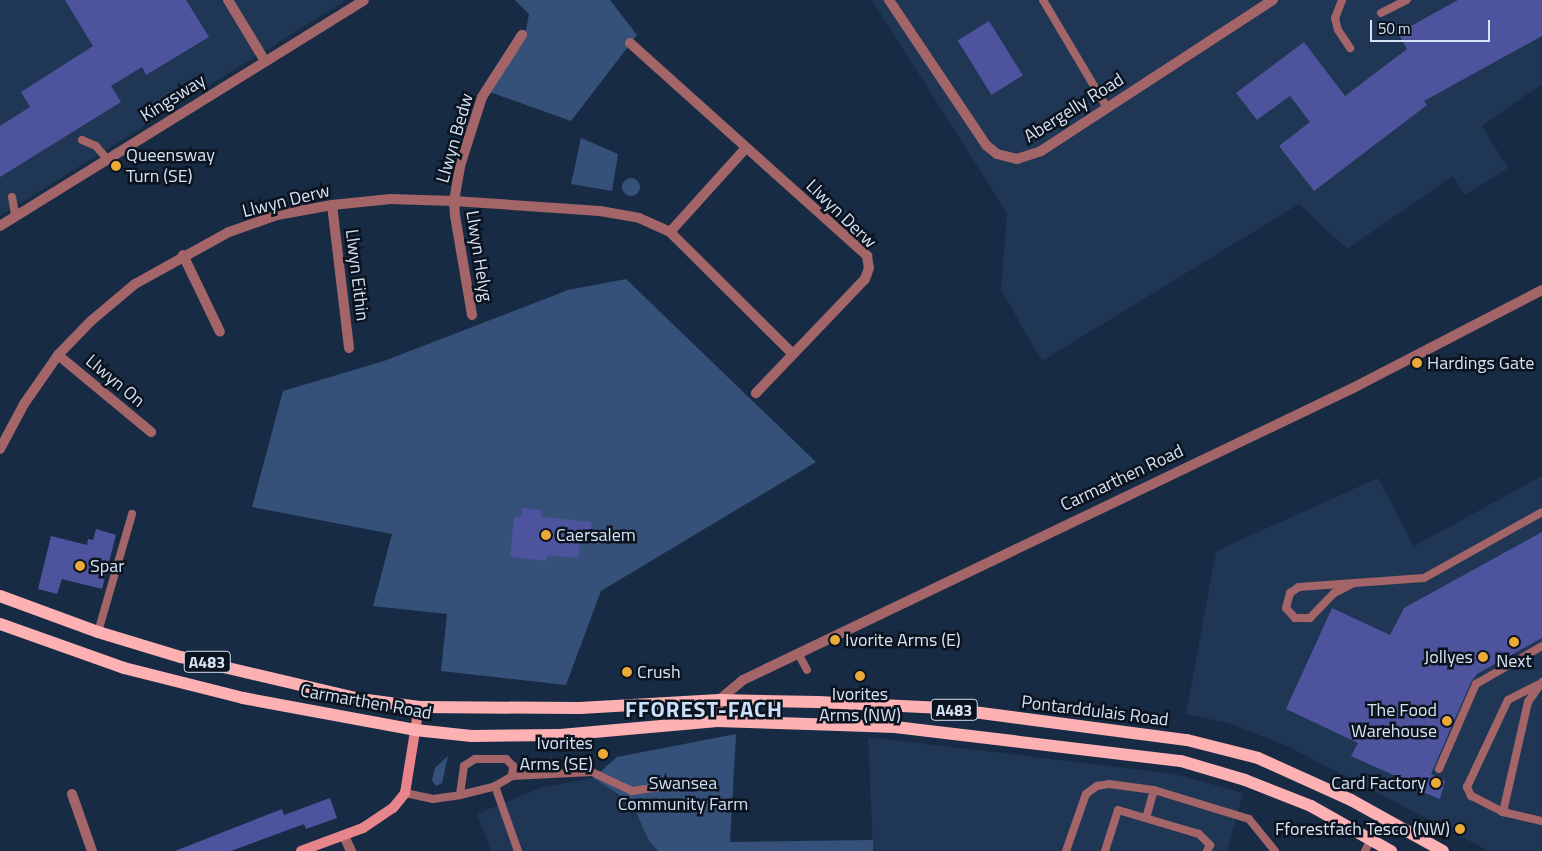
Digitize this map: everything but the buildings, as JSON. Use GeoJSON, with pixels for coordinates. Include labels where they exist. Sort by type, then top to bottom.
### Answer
{"type":"FeatureCollection","features":[{"type":"Feature","properties":{"kind":"main road","name":"Carmarthen Road"},"geometry":{"type":"LineString","coordinates":[[0,596],[98,632],[181,656],[360,699],[419,707],[580,708],[718,700]]}},
{"type":"Feature","properties":{"kind":"main road","name":"Carmarthen Road"},"geometry":{"type":"LineString","coordinates":[[0,624],[124,668],[243,698],[415,730],[472,736],[560,735],[717,721]]}},
{"type":"Feature","properties":{"kind":"main road","name":"Pontarddulais Road"},"geometry":{"type":"LineString","coordinates":[[718,700],[943,708],[1187,740],[1258,758],[1351,800],[1443,851]]}},
{"type":"Feature","properties":{"kind":"main road","name":"A483"},"geometry":{"type":"LineString","coordinates":[[717,721],[895,727],[1181,761],[1245,780],[1311,806],[1391,851]]}},
{"type":"Feature","properties":{"kind":"street"},"geometry":{"type":"LineString","coordinates":[[228,0],[266,61]]}},
{"type":"Feature","properties":{"kind":"street","name":"Kingsway"},"geometry":{"type":"LineString","coordinates":[[0,226],[15,214],[364,0]]}},
{"type":"Feature","properties":{"kind":"street","name":"Abergelly Road"},"geometry":{"type":"LineString","coordinates":[[889,0],[975,131],[997,154],[1017,159],[1029,156],[1107,108],[1273,0]]}},
{"type":"Feature","properties":{"kind":"street","name":"Llwyn Bedw"},"geometry":{"type":"LineString","coordinates":[[454,201],[460,166],[482,97],[522,35]]}},
{"type":"Feature","properties":{"kind":"street","name":"Llwyn Derw"},"geometry":{"type":"LineString","coordinates":[[630,43],[867,256],[869,268],[865,279],[756,392]]}},
{"type":"Feature","properties":{"kind":"street"},"geometry":{"type":"LineString","coordinates":[[670,232],[746,148]]}},
{"type":"Feature","properties":{"kind":"street","name":"Llwyn Derw"},"geometry":{"type":"LineString","coordinates":[[0,449],[24,404],[58,355],[90,321],[135,284],[183,255],[229,232],[277,215],[332,205],[391,199],[454,201],[623,214],[659,225],[670,232],[794,354]]}},
{"type":"Feature","properties":{"kind":"street","name":"Llwyn Helyg"},"geometry":{"type":"LineString","coordinates":[[454,201],[472,315]]}},
{"type":"Feature","properties":{"kind":"street","name":"Llwyn Eithin"},"geometry":{"type":"LineString","coordinates":[[332,205],[349,348]]}},
{"type":"Feature","properties":{"kind":"street"},"geometry":{"type":"LineString","coordinates":[[183,255],[220,332]]}},
{"type":"Feature","properties":{"kind":"street","name":"Carmarthen Road"},"geometry":{"type":"LineString","coordinates":[[718,700],[743,680],[1353,388],[1542,290]]}},
{"type":"Feature","properties":{"kind":"street","name":"Llwyn On"},"geometry":{"type":"LineString","coordinates":[[58,355],[151,432]]}},
{"type":"Feature","properties":{"kind":"street"},"geometry":{"type":"LineString","coordinates":[[717,721],[718,700]]}},
{"type":"Feature","properties":{"kind":"street"},"geometry":{"type":"LineString","coordinates":[[301,851],[344,836],[378,820],[405,793],[419,707]]}},
{"type":"Feature","properties":{"kind":"street"},"geometry":{"type":"LineString","coordinates":[[72,794],[92,851]]}},
{"type":"Feature","properties":{"kind":"street"},"geometry":{"type":"LineString","coordinates":[[344,836],[351,851]]}},
{"type":"Feature","properties":{"kind":"lane"},"geometry":{"type":"LineString","coordinates":[[1043,0],[1107,108]]}},
{"type":"Feature","properties":{"kind":"lane"},"geometry":{"type":"LineString","coordinates":[[1342,0],[1335,18],[1338,30],[1350,48]]}},
{"type":"Feature","properties":{"kind":"lane"},"geometry":{"type":"LineString","coordinates":[[1381,13],[1407,0]]}},
{"type":"Feature","properties":{"kind":"lane"},"geometry":{"type":"LineString","coordinates":[[82,140],[96,146],[106,158]]}},
{"type":"Feature","properties":{"kind":"lane"},"geometry":{"type":"LineString","coordinates":[[12,197],[15,214]]}},
{"type":"Feature","properties":{"kind":"lane"},"geometry":{"type":"LineString","coordinates":[[1352,584],[1334,593],[1310,618],[1295,618],[1286,608],[1290,593],[1298,587],[1424,578],[1542,512]]}},
{"type":"Feature","properties":{"kind":"lane"},"geometry":{"type":"LineString","coordinates":[[98,632],[132,514]]}},
{"type":"Feature","properties":{"kind":"lane"},"geometry":{"type":"LineString","coordinates":[[1439,769],[1476,684],[1542,646]]}},
{"type":"Feature","properties":{"kind":"lane"},"geometry":{"type":"LineString","coordinates":[[798,653],[807,670]]}},
{"type":"Feature","properties":{"kind":"lane"},"geometry":{"type":"LineString","coordinates":[[1503,812],[1528,702],[1540,684]]}},
{"type":"Feature","properties":{"kind":"lane"},"geometry":{"type":"LineString","coordinates":[[1540,684],[1508,700],[1467,787],[1471,796],[1503,812],[1542,821]]}},
{"type":"Feature","properties":{"kind":"lane"},"geometry":{"type":"LineString","coordinates":[[460,795],[460,782],[464,766],[475,759],[506,759],[513,766],[512,776]]}},
{"type":"Feature","properties":{"kind":"lane"},"geometry":{"type":"LineString","coordinates":[[405,793],[433,799],[460,795],[495,786],[512,776],[592,772],[632,790],[662,787]]}},
{"type":"Feature","properties":{"kind":"lane"},"geometry":{"type":"LineString","coordinates":[[1066,851],[1086,794],[1097,786],[1109,784],[1154,790],[1250,820],[1274,851]]}},
{"type":"Feature","properties":{"kind":"lane"},"geometry":{"type":"LineString","coordinates":[[495,786],[518,851]]}},
{"type":"Feature","properties":{"kind":"lane"},"geometry":{"type":"LineString","coordinates":[[1146,818],[1154,790]]}},
{"type":"Feature","properties":{"kind":"lane"},"geometry":{"type":"LineString","coordinates":[[1105,851],[1118,810],[1199,834],[1210,844],[1207,851]]}},
{"type":"Feature","properties":{"kind":"lane"},"geometry":{"type":"LineString","coordinates":[[1365,851],[1371,839]]}},
{"type":"Feature","properties":{"kind":"shaded area"},"geometry":{"type":"Polygon","coordinates":[[[0,0],[346,0],[0,216],[0,0]]]}},
{"type":"Feature","properties":{"kind":"shaded area"},"geometry":{"type":"Polygon","coordinates":[[[872,0],[1542,0],[1542,84],[1482,126],[1508,168],[1465,195],[1453,176],[1347,249],[1299,204],[1042,361],[1001,290],[1007,213],[872,0]]]}},
{"type":"Feature","properties":{"kind":"shaded area"},"geometry":{"type":"Polygon","coordinates":[[[1542,476],[1542,851],[1489,851],[1289,747],[1228,723],[1186,714],[1216,551],[1378,478],[1414,546],[1542,476]]]}},
{"type":"Feature","properties":{"kind":"shaded area"},"geometry":{"type":"Polygon","coordinates":[[[868,737],[1175,774],[1243,793],[1227,851],[873,851],[868,737]]]}},
{"type":"Feature","properties":{"kind":"shaded area"},"geometry":{"type":"Polygon","coordinates":[[[593,778],[632,803],[648,839],[658,851],[491,851],[477,814],[540,788],[593,778]]]}},
{"type":"Feature","properties":{"kind":"green space"},"geometry":{"type":"Polygon","coordinates":[[[515,0],[610,0],[637,35],[571,121],[487,91],[526,30],[529,14],[515,0]]]}},
{"type":"Feature","properties":{"kind":"green space"},"geometry":{"type":"Polygon","coordinates":[[[581,138],[618,154],[612,191],[571,184],[581,138]]]}},
{"type":"Feature","properties":{"kind":"green space"},"geometry":{"type":"Polygon","coordinates":[[[631,178],[637,181],[640,187],[637,193],[631,196],[625,193],[622,187],[625,181],[631,178]]]}},
{"type":"Feature","properties":{"kind":"green space"},"geometry":{"type":"Polygon","coordinates":[[[626,279],[816,462],[601,591],[566,685],[441,671],[447,614],[373,606],[392,534],[252,507],[283,391],[384,361],[568,290],[626,279]]]}},
{"type":"Feature","properties":{"kind":"green space","name":"Swansea Community Farm"},"geometry":{"type":"Polygon","coordinates":[[[736,734],[730,842],[873,840],[873,851],[658,851],[648,839],[632,803],[593,778],[617,757],[736,734]]]}},
{"type":"Feature","properties":{"kind":"green space"},"geometry":{"type":"Polygon","coordinates":[[[448,756],[442,783],[436,786],[432,780],[435,768],[448,756]]]}},
{"type":"Feature","properties":{"kind":"place","name":"Queensway Turn (SE)"},"geometry":{"type":"Point","coordinates":[116,166]}},
{"type":"Feature","properties":{"kind":"place","name":"Hardings Gate"},"geometry":{"type":"Point","coordinates":[1417,363]}},
{"type":"Feature","properties":{"kind":"place","name":"Caersalem"},"geometry":{"type":"Point","coordinates":[546,535]}},
{"type":"Feature","properties":{"kind":"place","name":"Spar"},"geometry":{"type":"Point","coordinates":[80,566]}},
{"type":"Feature","properties":{"kind":"place","name":"Ivorite Arms (E)"},"geometry":{"type":"Point","coordinates":[835,640]}},
{"type":"Feature","properties":{"kind":"place","name":"Next"},"geometry":{"type":"Point","coordinates":[1514,642]}},
{"type":"Feature","properties":{"kind":"place","name":"Jollyes"},"geometry":{"type":"Point","coordinates":[1483,657]}},
{"type":"Feature","properties":{"kind":"place","name":"Crush"},"geometry":{"type":"Point","coordinates":[627,672]}},
{"type":"Feature","properties":{"kind":"place","name":"Ivorites Arms (NW)"},"geometry":{"type":"Point","coordinates":[860,676]}},
{"type":"Feature","properties":{"kind":"place","name":"The Food Warehouse"},"geometry":{"type":"Point","coordinates":[1447,721]}},
{"type":"Feature","properties":{"kind":"place","name":"Ivorites Arms (SE)"},"geometry":{"type":"Point","coordinates":[603,754]}},
{"type":"Feature","properties":{"kind":"place","name":"Card Factory"},"geometry":{"type":"Point","coordinates":[1436,783]}},
{"type":"Feature","properties":{"kind":"place","name":"Fforestfach Tesco (NW)"},"geometry":{"type":"Point","coordinates":[1460,829]}},
{"type":"Feature","properties":{"kind":"district","name":"FFOREST-FACH"},"geometry":{"type":"Point","coordinates":[704,710]}}]}
